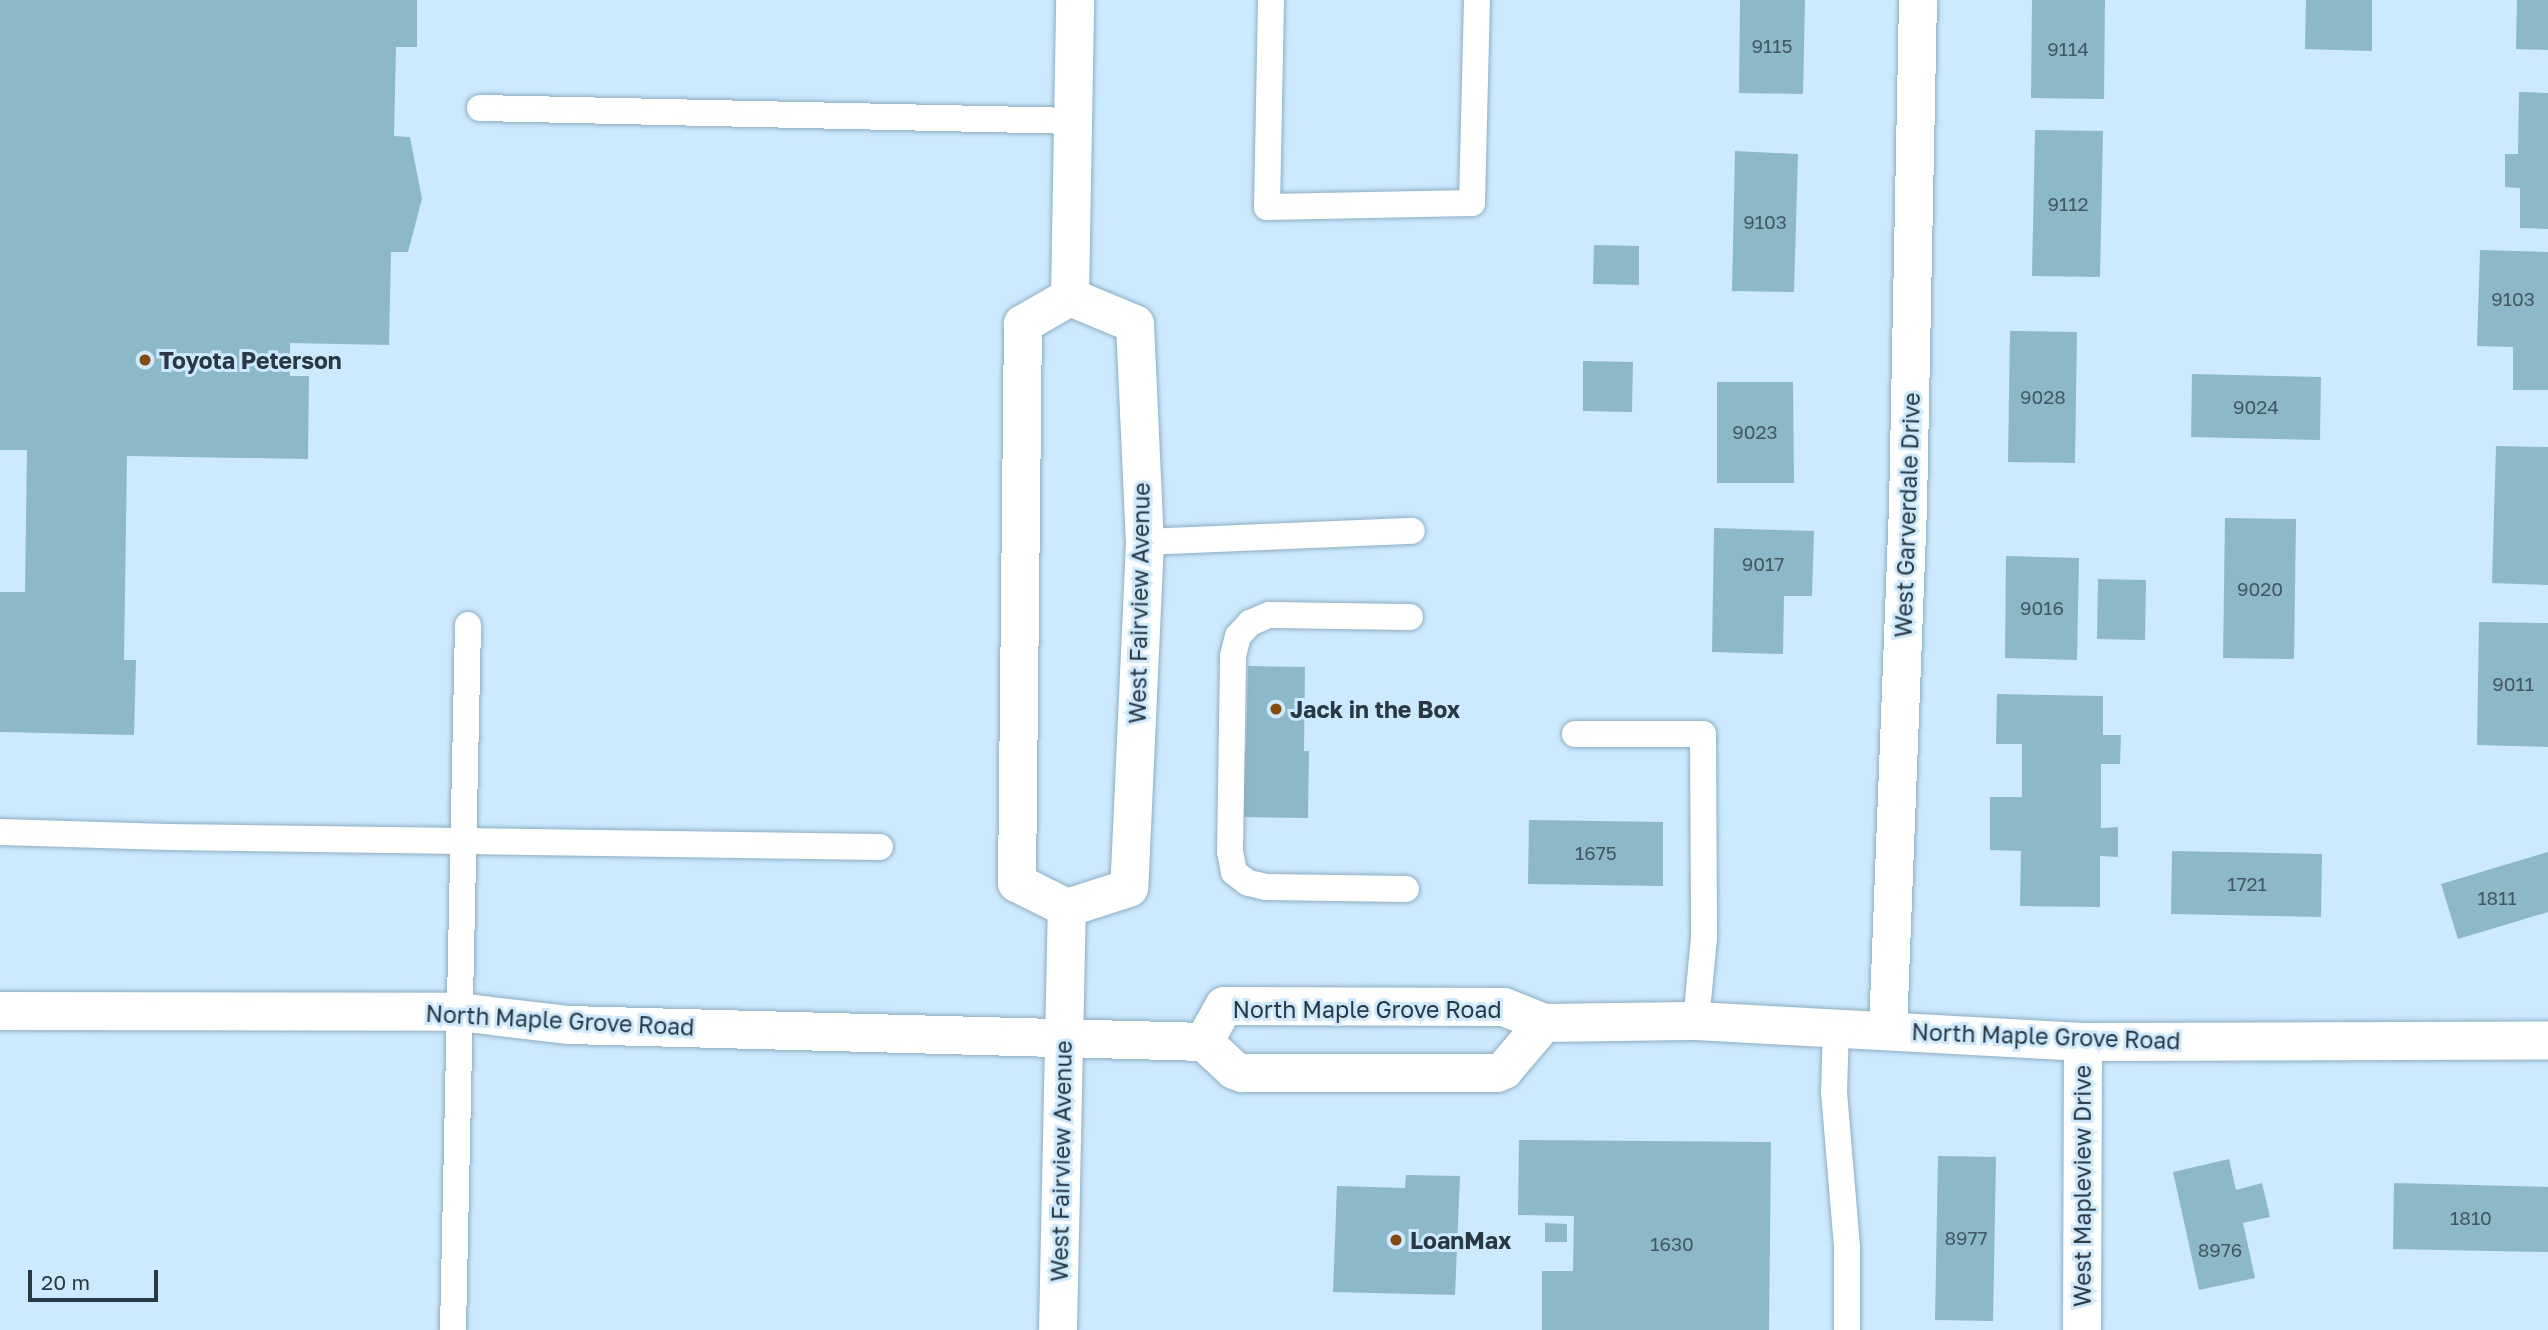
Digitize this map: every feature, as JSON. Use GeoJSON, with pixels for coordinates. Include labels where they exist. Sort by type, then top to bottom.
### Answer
{"type":"FeatureCollection","features":[{"type":"Feature","properties":{"kind":"main road"},"geometry":{"type":"LineString","coordinates":[[1067,908],[1017,883],[1023,324],[1070,297],[1075,0]]}},
{"type":"Feature","properties":{"kind":"main road","name":"West Garverdale Drive"},"geometry":{"type":"LineString","coordinates":[[1888,1030],[1908,506],[1919,0]]}},
{"type":"Feature","properties":{"kind":"main road","name":"West Fairview Avenue"},"geometry":{"type":"LineString","coordinates":[[1058,1330],[1067,908],[1129,888],[1144,542],[1135,324],[1070,297]]}},
{"type":"Feature","properties":{"kind":"main road","name":"North Maple Grove Road"},"geometry":{"type":"LineString","coordinates":[[1204,1042],[1224,1006],[1504,1006],[1545,1023],[1696,1021],[1836,1026],[2083,1042],[2548,1040]]}},
{"type":"Feature","properties":{"kind":"main road","name":"North Maple Grove Road"},"geometry":{"type":"LineString","coordinates":[[0,1011],[458,1012],[569,1025],[917,1032],[1064,1040],[1204,1042],[1234,1070],[1242,1073],[1497,1073],[1504,1070],[1545,1023]]}},
{"type":"Feature","properties":{"kind":"main road","name":"West Mapleview Drive"},"geometry":{"type":"LineString","coordinates":[[2082,1330],[2083,1042]]}},
{"type":"Feature","properties":{"kind":"lane"},"geometry":{"type":"LineString","coordinates":[[1271,0],[1267,207],[1472,203],[1478,0]]}},
{"type":"Feature","properties":{"kind":"lane"},"geometry":{"type":"LineString","coordinates":[[480,108],[1074,121]]}},
{"type":"Feature","properties":{"kind":"lane"},"geometry":{"type":"LineString","coordinates":[[1144,542],[1412,531]]}},
{"type":"Feature","properties":{"kind":"lane"},"geometry":{"type":"LineString","coordinates":[[1406,889],[1266,887],[1248,883],[1234,872],[1230,838],[1233,656],[1238,636],[1250,623],[1269,615],[1410,617]]}},
{"type":"Feature","properties":{"kind":"lane"},"geometry":{"type":"LineString","coordinates":[[453,1330],[468,625]]}},
{"type":"Feature","properties":{"kind":"lane"},"geometry":{"type":"LineString","coordinates":[[1576,734],[1703,734],[1704,938],[1696,1021]]}},
{"type":"Feature","properties":{"kind":"lane"},"geometry":{"type":"LineString","coordinates":[[0,832],[462,842],[880,846]]}},
{"type":"Feature","properties":{"kind":"lane"},"geometry":{"type":"LineString","coordinates":[[1836,1026],[1834,1092],[1847,1248],[1847,1330]]}},
{"type":"Feature","properties":{"kind":"building","name":"Toyota Peterson"},"geometry":{"type":"Polygon","coordinates":[[[0,0],[417,0],[417,47],[396,47],[394,136],[410,137],[422,199],[408,252],[391,252],[389,345],[290,343],[290,376],[309,376],[308,459],[127,456],[124,660],[136,660],[134,735],[0,732],[0,592],[25,592],[27,450],[0,450],[0,0]]]}},
{"type":"Feature","properties":{"kind":"building"},"geometry":{"type":"Polygon","coordinates":[[[1740,0],[1805,0],[1803,94],[1739,93],[1740,0]]]}},
{"type":"Feature","properties":{"kind":"building"},"geometry":{"type":"Polygon","coordinates":[[[2032,0],[2105,0],[2104,99],[2031,98],[2032,0]]]}},
{"type":"Feature","properties":{"kind":"building"},"geometry":{"type":"Polygon","coordinates":[[[2306,0],[2372,0],[2372,51],[2305,49],[2306,0]]]}},
{"type":"Feature","properties":{"kind":"building"},"geometry":{"type":"Polygon","coordinates":[[[2517,0],[2548,0],[2548,50],[2516,49],[2517,0]]]}},
{"type":"Feature","properties":{"kind":"building"},"geometry":{"type":"Polygon","coordinates":[[[2519,92],[2548,93],[2548,229],[2520,228],[2520,188],[2505,187],[2505,154],[2518,154],[2519,92]]]}},
{"type":"Feature","properties":{"kind":"building"},"geometry":{"type":"Polygon","coordinates":[[[2035,130],[2103,131],[2100,277],[2032,276],[2035,130]]]}},
{"type":"Feature","properties":{"kind":"building"},"geometry":{"type":"Polygon","coordinates":[[[1735,151],[1798,154],[1794,292],[1732,291],[1735,151]]]}},
{"type":"Feature","properties":{"kind":"building"},"geometry":{"type":"Polygon","coordinates":[[[1594,245],[1639,246],[1639,285],[1593,284],[1594,245]]]}},
{"type":"Feature","properties":{"kind":"building"},"geometry":{"type":"Polygon","coordinates":[[[2480,250],[2548,252],[2548,390],[2513,390],[2513,347],[2477,346],[2480,250]]]}},
{"type":"Feature","properties":{"kind":"building"},"geometry":{"type":"Polygon","coordinates":[[[2010,331],[2077,332],[2075,463],[2008,462],[2010,331]]]}},
{"type":"Feature","properties":{"kind":"building"},"geometry":{"type":"Polygon","coordinates":[[[1583,361],[1633,362],[1632,412],[1583,411],[1583,361]]]}},
{"type":"Feature","properties":{"kind":"building"},"geometry":{"type":"Polygon","coordinates":[[[2192,374],[2321,377],[2320,440],[2191,437],[2192,374]]]}},
{"type":"Feature","properties":{"kind":"building"},"geometry":{"type":"Polygon","coordinates":[[[1717,382],[1793,382],[1794,483],[1717,483],[1717,382]]]}},
{"type":"Feature","properties":{"kind":"building"},"geometry":{"type":"Polygon","coordinates":[[[2496,446],[2548,447],[2548,585],[2492,583],[2496,446]]]}},
{"type":"Feature","properties":{"kind":"building"},"geometry":{"type":"Polygon","coordinates":[[[2225,518],[2296,519],[2294,659],[2223,658],[2225,518]]]}},
{"type":"Feature","properties":{"kind":"building"},"geometry":{"type":"Polygon","coordinates":[[[1714,528],[1814,531],[1812,596],[1784,596],[1783,654],[1712,652],[1714,528]]]}},
{"type":"Feature","properties":{"kind":"building"},"geometry":{"type":"Polygon","coordinates":[[[2006,556],[2079,558],[2077,660],[2005,658],[2006,556]]]}},
{"type":"Feature","properties":{"kind":"building"},"geometry":{"type":"Polygon","coordinates":[[[2098,579],[2146,580],[2145,640],[2097,639],[2098,579]]]}},
{"type":"Feature","properties":{"kind":"building"},"geometry":{"type":"Polygon","coordinates":[[[2479,622],[2548,623],[2548,747],[2477,745],[2479,622]]]}},
{"type":"Feature","properties":{"kind":"building","name":"Jack in the Box"},"geometry":{"type":"Polygon","coordinates":[[[1248,666],[1305,667],[1304,751],[1309,751],[1308,818],[1239,817],[1240,751],[1246,751],[1248,666]]]}},
{"type":"Feature","properties":{"kind":"building"},"geometry":{"type":"Polygon","coordinates":[[[1997,694],[2103,696],[2103,735],[2121,735],[2120,764],[2101,764],[2101,828],[2118,827],[2118,857],[2100,856],[2100,907],[2020,906],[2021,851],[1990,850],[1990,797],[2022,797],[2022,744],[1996,744],[1997,694]]]}},
{"type":"Feature","properties":{"kind":"building"},"geometry":{"type":"Polygon","coordinates":[[[1529,820],[1663,822],[1663,886],[1528,884],[1529,820]]]}},
{"type":"Feature","properties":{"kind":"building"},"geometry":{"type":"Polygon","coordinates":[[[2172,851],[2322,854],[2321,917],[2171,914],[2172,851]]]}},
{"type":"Feature","properties":{"kind":"building"},"geometry":{"type":"Polygon","coordinates":[[[2548,852],[2548,912],[2458,939],[2441,884],[2548,852]]]}},
{"type":"Feature","properties":{"kind":"building"},"geometry":{"type":"Polygon","coordinates":[[[1519,1140],[1771,1142],[1769,1330],[1542,1330],[1542,1271],[1573,1271],[1574,1216],[1518,1215],[1519,1140]]]}},
{"type":"Feature","properties":{"kind":"building"},"geometry":{"type":"Polygon","coordinates":[[[1938,1156],[1996,1157],[1993,1321],[1935,1320],[1938,1156]]]}},
{"type":"Feature","properties":{"kind":"building"},"geometry":{"type":"Polygon","coordinates":[[[2229,1159],[2236,1190],[2262,1183],[2270,1217],[2243,1223],[2255,1278],[2199,1290],[2173,1172],[2229,1159]]]}},
{"type":"Feature","properties":{"kind":"building","name":"LoanMax"},"geometry":{"type":"Polygon","coordinates":[[[1406,1175],[1460,1176],[1455,1295],[1333,1292],[1337,1186],[1405,1188],[1406,1175]]]}},
{"type":"Feature","properties":{"kind":"building"},"geometry":{"type":"Polygon","coordinates":[[[2394,1183],[2548,1187],[2548,1252],[2393,1249],[2394,1183]]]}},
{"type":"Feature","properties":{"kind":"building"},"geometry":{"type":"Polygon","coordinates":[[[1545,1223],[1567,1224],[1567,1242],[1545,1242],[1545,1223]]]}},
{"type":"Feature","properties":{"kind":"place","name":"Toyota Peterson"},"geometry":{"type":"Point","coordinates":[145,360]}},
{"type":"Feature","properties":{"kind":"place","name":"Jack in the Box"},"geometry":{"type":"Point","coordinates":[1276,709]}},
{"type":"Feature","properties":{"kind":"place","name":"LoanMax"},"geometry":{"type":"Point","coordinates":[1396,1240]}}]}
